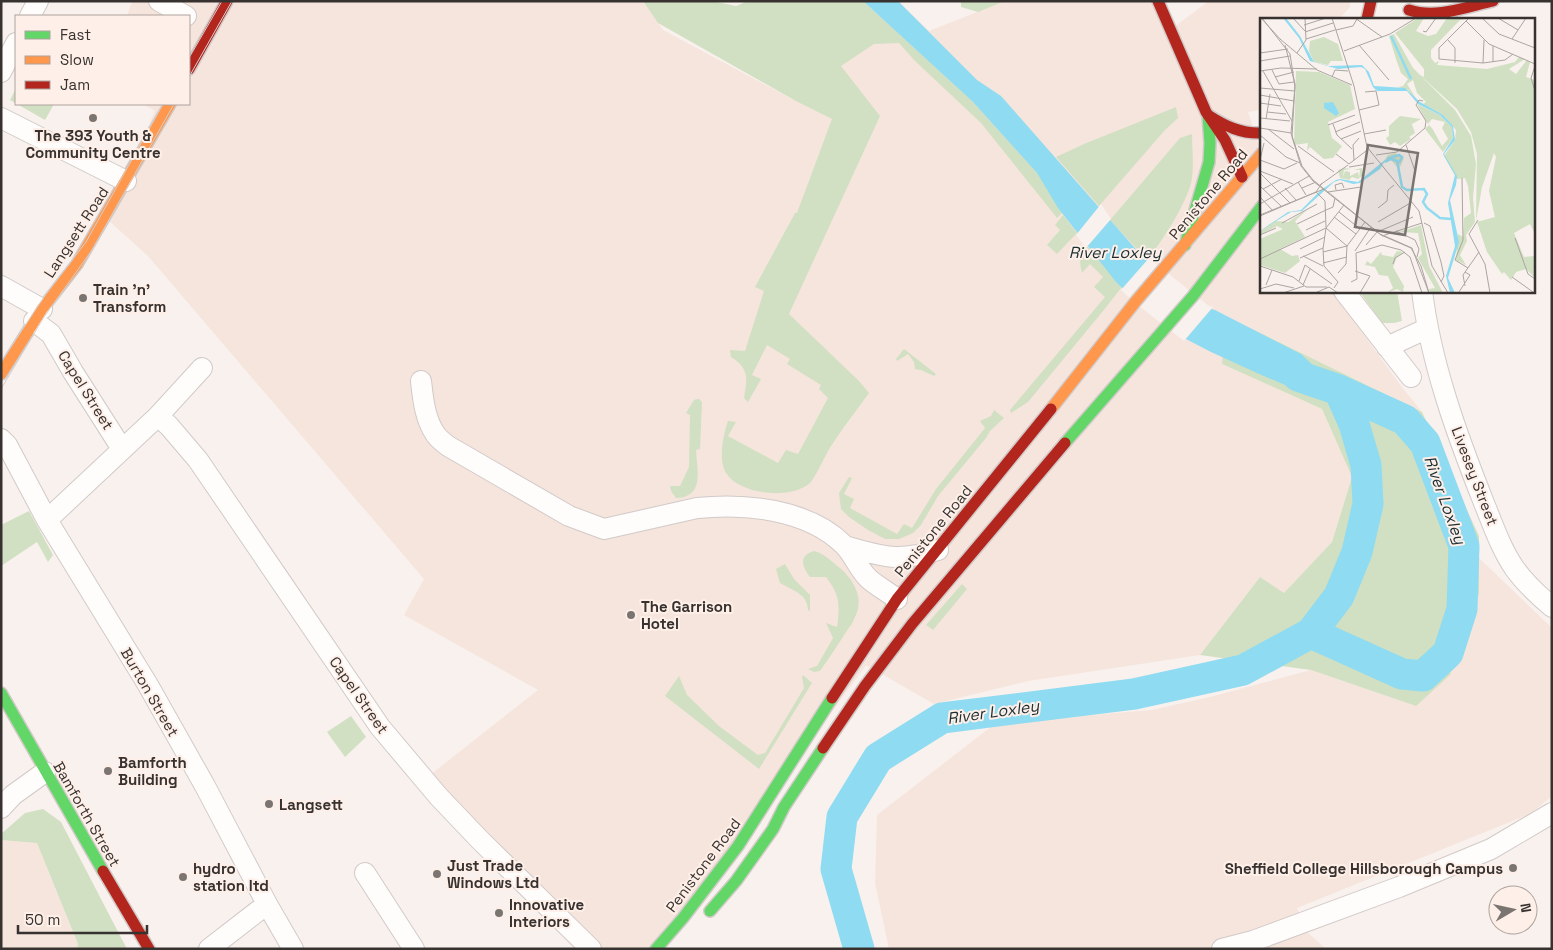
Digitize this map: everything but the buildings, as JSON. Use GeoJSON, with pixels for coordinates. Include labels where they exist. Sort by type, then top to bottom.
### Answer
{"type":"FeatureCollection","features":[{"type":"Feature","properties":{"kind":"main road"},"geometry":{"type":"LineString","coordinates":[[190,67],[227,1]]}},
{"type":"Feature","properties":{"kind":"main road"},"geometry":{"type":"LineString","coordinates":[[1158,1],[1208,115],[1225,140],[1242,177],[1245,190]]}},
{"type":"Feature","properties":{"kind":"main road"},"geometry":{"type":"LineString","coordinates":[[1367,18],[1371,1]]}},
{"type":"Feature","properties":{"kind":"main road"},"geometry":{"type":"LineString","coordinates":[[1399,1],[1406,12]]}},
{"type":"Feature","properties":{"kind":"main road"},"geometry":{"type":"LineString","coordinates":[[1406,12],[1424,1]]}},
{"type":"Feature","properties":{"kind":"main road"},"geometry":{"type":"LineString","coordinates":[[1406,12],[1439,14],[1493,1]]}},
{"type":"Feature","properties":{"kind":"main road"},"geometry":{"type":"LineString","coordinates":[[1484,16],[1506,1]]}},
{"type":"Feature","properties":{"kind":"main road","name":"Langsett Road"},"geometry":{"type":"LineString","coordinates":[[1,374],[38,315],[77,264],[169,105]]}},
{"type":"Feature","properties":{"kind":"main road"},"geometry":{"type":"LineString","coordinates":[[1208,115],[1234,131],[1260,134]]}},
{"type":"Feature","properties":{"kind":"main road"},"geometry":{"type":"LineString","coordinates":[[1184,244],[1209,162],[1208,115]]}},
{"type":"Feature","properties":{"kind":"main road","name":"Penistone Road"},"geometry":{"type":"LineString","coordinates":[[656,949],[683,918],[738,846],[833,695],[905,599],[938,550],[1136,301],[1260,155]]}},
{"type":"Feature","properties":{"kind":"main road"},"geometry":{"type":"LineString","coordinates":[[704,918],[736,881],[773,828],[784,807],[864,686],[912,624],[982,544],[1074,432],[1193,296],[1260,208]]}},
{"type":"Feature","properties":{"kind":"main road"},"geometry":{"type":"LineString","coordinates":[[1246,210],[1246,225]]}},
{"type":"Feature","properties":{"kind":"main road"},"geometry":{"type":"LineString","coordinates":[[930,585],[935,580],[959,569]]}},
{"type":"Feature","properties":{"kind":"main road","name":"Bamforth Street"},"geometry":{"type":"LineString","coordinates":[[1,693],[149,949]]}},
{"type":"Feature","properties":{"kind":"street"},"geometry":{"type":"LineString","coordinates":[[31,15],[38,1]]}},
{"type":"Feature","properties":{"kind":"street"},"geometry":{"type":"LineString","coordinates":[[159,1],[184,15]]}},
{"type":"Feature","properties":{"kind":"street"},"geometry":{"type":"LineString","coordinates":[[190,19],[210,30]]}},
{"type":"Feature","properties":{"kind":"street"},"geometry":{"type":"LineString","coordinates":[[1,72],[15,45]]}},
{"type":"Feature","properties":{"kind":"street"},"geometry":{"type":"LineString","coordinates":[[1,118],[126,181]]}},
{"type":"Feature","properties":{"kind":"street","name":"Capel Street"},"geometry":{"type":"LineString","coordinates":[[1,286],[38,315],[52,334],[72,372],[122,449],[158,416],[202,368]]}},
{"type":"Feature","properties":{"kind":"street"},"geometry":{"type":"LineString","coordinates":[[1345,292],[1411,378]]}},
{"type":"Feature","properties":{"kind":"street","name":"Livesey Street"},"geometry":{"type":"LineString","coordinates":[[1422,292],[1437,366],[1455,425],[1494,529],[1515,569],[1534,591],[1552,607]]}},
{"type":"Feature","properties":{"kind":"street"},"geometry":{"type":"LineString","coordinates":[[1387,347],[1428,328]]}},
{"type":"Feature","properties":{"kind":"street"},"geometry":{"type":"LineString","coordinates":[[420,381],[429,422],[436,435],[448,446],[569,516],[604,529],[697,508],[738,506],[758,508],[808,521],[826,531],[845,546],[868,578],[905,599]]}},
{"type":"Feature","properties":{"kind":"street","name":"Capel Street"},"geometry":{"type":"LineString","coordinates":[[158,416],[198,460],[380,727],[439,797],[591,949]]}},
{"type":"Feature","properties":{"kind":"street","name":"Burton Street"},"geometry":{"type":"LineString","coordinates":[[1,439],[47,520],[153,694],[293,949]]}},
{"type":"Feature","properties":{"kind":"street"},"geometry":{"type":"LineString","coordinates":[[47,520],[122,449]]}},
{"type":"Feature","properties":{"kind":"street"},"geometry":{"type":"LineString","coordinates":[[845,546],[885,557],[902,558],[938,550]]}},
{"type":"Feature","properties":{"kind":"street"},"geometry":{"type":"LineString","coordinates":[[1,808],[13,795],[45,772]]}},
{"type":"Feature","properties":{"kind":"street"},"geometry":{"type":"LineString","coordinates":[[1222,949],[1253,941],[1475,856],[1491,849],[1552,813]]}},
{"type":"Feature","properties":{"kind":"street"},"geometry":{"type":"LineString","coordinates":[[365,873],[414,949]]}},
{"type":"Feature","properties":{"kind":"street"},"geometry":{"type":"LineString","coordinates":[[210,949],[267,904]]}},
{"type":"Feature","properties":{"kind":"shaded area"},"geometry":{"type":"Polygon","coordinates":[[[132,1],[643,1],[663,30],[796,101],[898,1],[929,31],[1005,1],[1161,1],[1174,27],[1209,1],[1350,1],[1350,7],[1340,18],[1260,18],[1260,109],[1248,112],[1260,148],[1260,292],[1333,292],[1422,412],[1248,327],[1222,364],[1322,409],[1352,477],[1332,542],[1284,594],[1260,577],[1200,655],[1028,681],[934,704],[866,665],[658,949],[586,949],[430,775],[538,690],[404,615],[424,579],[148,256],[108,220],[155,111],[145,105],[190,105],[190,15],[127,15],[132,1]]]}},
{"type":"Feature","properties":{"kind":"shaded area"},"geometry":{"type":"Polygon","coordinates":[[[1479,558],[1552,628],[1552,796],[1530,814],[1297,908],[1307,932],[1326,949],[889,949],[875,883],[877,815],[996,723],[1151,710],[1210,697],[1311,670],[1416,706],[1479,594],[1479,558]]]}},
{"type":"Feature","properties":{"kind":"shaded area"},"geometry":{"type":"Polygon","coordinates":[[[1,840],[37,843],[78,944],[77,949],[1,949],[1,840]]]}},
{"type":"Feature","properties":{"kind":"green space"},"geometry":{"type":"Polygon","coordinates":[[[643,1],[712,1],[736,6],[748,1],[863,1],[973,102],[1037,173],[1062,213],[1057,218],[981,123],[914,60],[899,43],[874,44],[841,66],[880,116],[789,314],[859,381],[869,393],[833,443],[810,483],[791,492],[766,493],[754,490],[742,486],[726,473],[722,455],[724,433],[728,421],[736,422],[728,436],[778,463],[786,450],[798,454],[828,398],[819,389],[821,385],[787,364],[790,359],[767,345],[752,375],[761,379],[748,402],[744,398],[746,375],[737,361],[731,357],[730,350],[745,351],[764,291],[755,287],[795,213],[797,213],[832,119],[796,101],[658,23],[643,1]]]}},
{"type":"Feature","properties":{"kind":"green space"},"geometry":{"type":"Polygon","coordinates":[[[961,1],[1005,1],[978,12],[961,7],[961,1]]]}},
{"type":"Feature","properties":{"kind":"green space"},"geometry":{"type":"Polygon","coordinates":[[[15,90],[15,102],[10,100],[15,90]]]}},
{"type":"Feature","properties":{"kind":"green space"},"geometry":{"type":"Polygon","coordinates":[[[19,105],[53,105],[45,120],[19,105]]]}},
{"type":"Feature","properties":{"kind":"green space"},"geometry":{"type":"Polygon","coordinates":[[[1176,107],[1178,118],[1165,130],[1099,206],[1056,157],[1084,144],[1176,107]]]}},
{"type":"Feature","properties":{"kind":"green space"},"geometry":{"type":"Polygon","coordinates":[[[1192,134],[1193,167],[1190,187],[1174,220],[1147,260],[1110,220],[1180,138],[1192,134]]]}},
{"type":"Feature","properties":{"kind":"green space"},"geometry":{"type":"Polygon","coordinates":[[[1063,215],[1077,233],[1057,254],[1047,245],[1060,230],[1055,225],[1063,215]]]}},
{"type":"Feature","properties":{"kind":"green space"},"geometry":{"type":"Polygon","coordinates":[[[1087,246],[1122,287],[1028,402],[1011,413],[1010,410],[1105,297],[1094,287],[1103,277],[1090,264],[1082,273],[1080,258],[1087,246]]]}},
{"type":"Feature","properties":{"kind":"green space"},"geometry":{"type":"Polygon","coordinates":[[[1360,292],[1397,292],[1402,321],[1382,323],[1360,292]]]}},
{"type":"Feature","properties":{"kind":"green space"},"geometry":{"type":"Polygon","coordinates":[[[1248,327],[1422,412],[1479,536],[1479,594],[1450,675],[1416,706],[1311,670],[1200,655],[1260,577],[1284,593],[1332,542],[1352,477],[1322,409],[1222,364],[1225,332],[1248,327]]]}},
{"type":"Feature","properties":{"kind":"green space"},"geometry":{"type":"Polygon","coordinates":[[[904,349],[936,374],[934,376],[915,369],[914,362],[908,354],[897,361],[896,359],[904,349]]]}},
{"type":"Feature","properties":{"kind":"green space"},"geometry":{"type":"Polygon","coordinates":[[[697,399],[702,402],[700,449],[696,450],[697,481],[692,493],[676,498],[670,486],[680,486],[689,467],[690,415],[686,413],[694,400],[697,399]]]}},
{"type":"Feature","properties":{"kind":"green space"},"geometry":{"type":"Polygon","coordinates":[[[994,410],[1004,418],[990,431],[938,496],[921,525],[913,533],[899,539],[885,539],[868,530],[841,509],[839,493],[849,477],[852,478],[844,494],[854,499],[850,508],[897,534],[904,524],[912,528],[936,489],[985,428],[980,421],[991,416],[994,410]]]}},
{"type":"Feature","properties":{"kind":"green space"},"geometry":{"type":"Polygon","coordinates":[[[29,511],[53,555],[48,562],[37,542],[1,566],[1,525],[29,511]]]}},
{"type":"Feature","properties":{"kind":"green space"},"geometry":{"type":"Polygon","coordinates":[[[814,551],[828,558],[850,579],[857,591],[859,605],[853,622],[820,671],[814,672],[808,669],[817,666],[833,638],[826,623],[837,627],[839,606],[834,589],[826,577],[810,577],[805,569],[804,559],[809,553],[814,551]]]}},
{"type":"Feature","properties":{"kind":"green space"},"geometry":{"type":"Polygon","coordinates":[[[785,564],[794,579],[810,595],[810,611],[802,596],[780,583],[776,569],[785,564]]]}},
{"type":"Feature","properties":{"kind":"green space"},"geometry":{"type":"Polygon","coordinates":[[[962,584],[967,589],[933,630],[926,625],[962,584]]]}},
{"type":"Feature","properties":{"kind":"green space"},"geometry":{"type":"Polygon","coordinates":[[[803,675],[812,683],[759,769],[665,696],[679,676],[687,695],[719,726],[758,755],[765,753],[804,688],[803,675]]]}},
{"type":"Feature","properties":{"kind":"green space"},"geometry":{"type":"Polygon","coordinates":[[[351,716],[366,737],[345,757],[327,732],[351,716]]]}},
{"type":"Feature","properties":{"kind":"green space"},"geometry":{"type":"Polygon","coordinates":[[[43,809],[61,822],[127,949],[77,949],[78,944],[37,843],[1,840],[1,834],[25,813],[43,809]]]}},
{"type":"Feature","properties":{"kind":"water"},"geometry":{"type":"Polygon","coordinates":[[[863,1],[898,1],[977,80],[1001,96],[1141,255],[1208,308],[1301,354],[1339,390],[1311,396],[1257,373],[1184,338],[1136,301],[1116,282],[1058,208],[1037,173],[973,102],[863,1]]]}},
{"type":"Feature","properties":{"kind":"pier"},"geometry":{"type":"Polygon","coordinates":[[[1101,204],[1111,219],[1086,248],[1076,235],[1101,204]]]}},
{"type":"Feature","properties":{"kind":"pier"},"geometry":{"type":"Polygon","coordinates":[[[1149,258],[1209,306],[1213,307],[1184,341],[1121,290],[1149,258]]]}},
{"type":"Feature","properties":{"kind":"waterway","name":"River Loxley"},"geometry":{"type":"LineString","coordinates":[[859,949],[836,869],[842,817],[878,758],[942,718],[1134,694],[1243,670],[1311,633],[1339,596],[1357,552],[1368,504],[1366,465],[1354,424],[1339,390],[1298,376]]}},
{"type":"Feature","properties":{"kind":"waterway","name":"River Loxley"},"geometry":{"type":"LineString","coordinates":[[1311,633],[1402,674],[1423,676],[1448,653],[1462,609],[1464,546],[1425,443],[1405,420],[1339,390]]}},
{"type":"Feature","properties":{"kind":"tram line"},"geometry":{"type":"LineString","coordinates":[[190,56],[222,1]]}},
{"type":"Feature","properties":{"kind":"tram line"},"geometry":{"type":"LineString","coordinates":[[190,75],[232,1]]}},
{"type":"Feature","properties":{"kind":"tram line"},"geometry":{"type":"LineString","coordinates":[[1,362],[46,294],[86,242],[162,105]]}},
{"type":"Feature","properties":{"kind":"tram line"},"geometry":{"type":"LineString","coordinates":[[1,389],[44,317],[92,250],[173,105]]}},
{"type":"Feature","properties":{"kind":"traffic: fast"},"geometry":{"type":"LineString","coordinates":[[1185,245],[1209,162],[1208,115]]}},
{"type":"Feature","properties":{"kind":"traffic: fast"},"geometry":{"type":"LineString","coordinates":[[1065,443],[1193,296],[1260,209]]}},
{"type":"Feature","properties":{"kind":"traffic: fast"},"geometry":{"type":"LineString","coordinates":[[1,693],[103,871]]}},
{"type":"Feature","properties":{"kind":"traffic: fast"},"geometry":{"type":"LineString","coordinates":[[656,949],[683,918],[738,846],[832,698]]}},
{"type":"Feature","properties":{"kind":"traffic: fast"},"geometry":{"type":"LineString","coordinates":[[710,911],[736,881],[773,829],[784,807],[823,748]]}},
{"type":"Feature","properties":{"kind":"traffic: slow"},"geometry":{"type":"LineString","coordinates":[[1,374],[42,309],[77,264],[169,105]]}},
{"type":"Feature","properties":{"kind":"traffic: slow"},"geometry":{"type":"LineString","coordinates":[[1051,409],[1136,301],[1260,155]]}},
{"type":"Feature","properties":{"kind":"traffic: jam"},"geometry":{"type":"LineString","coordinates":[[190,67],[227,1]]}},
{"type":"Feature","properties":{"kind":"traffic: jam"},"geometry":{"type":"LineString","coordinates":[[1158,1],[1206,112],[1225,140],[1242,177]]}},
{"type":"Feature","properties":{"kind":"traffic: jam"},"geometry":{"type":"LineString","coordinates":[[1367,18],[1371,1]]}},
{"type":"Feature","properties":{"kind":"traffic: jam"},"geometry":{"type":"LineString","coordinates":[[1409,10],[1440,13],[1493,1]]}},
{"type":"Feature","properties":{"kind":"traffic: jam"},"geometry":{"type":"LineString","coordinates":[[1208,115],[1234,128],[1260,133]]}},
{"type":"Feature","properties":{"kind":"traffic: jam"},"geometry":{"type":"LineString","coordinates":[[832,698],[897,599],[1051,409]]}},
{"type":"Feature","properties":{"kind":"traffic: jam"},"geometry":{"type":"LineString","coordinates":[[823,748],[865,686],[912,624],[1065,443]]}},
{"type":"Feature","properties":{"kind":"traffic: jam"},"geometry":{"type":"LineString","coordinates":[[103,871],[149,949]]}},
{"type":"Feature","properties":{"kind":"place","name":"The 393 Youth & Community Centre"},"geometry":{"type":"Point","coordinates":[93,118]}},
{"type":"Feature","properties":{"kind":"place","name":"Train 'n' Transform"},"geometry":{"type":"Point","coordinates":[83,298]}},
{"type":"Feature","properties":{"kind":"place","name":"The Garrison Hotel"},"geometry":{"type":"Point","coordinates":[631,615]}},
{"type":"Feature","properties":{"kind":"place","name":"Bamforth Building"},"geometry":{"type":"Point","coordinates":[108,771]}},
{"type":"Feature","properties":{"kind":"place","name":"Langsett"},"geometry":{"type":"Point","coordinates":[269,804]}},
{"type":"Feature","properties":{"kind":"place","name":"Sheffield College Hillsborough Campus"},"geometry":{"type":"Point","coordinates":[1513,868]}},
{"type":"Feature","properties":{"kind":"place","name":"Just Trade Windows Ltd"},"geometry":{"type":"Point","coordinates":[437,874]}},
{"type":"Feature","properties":{"kind":"place","name":"hydro station ltd"},"geometry":{"type":"Point","coordinates":[183,877]}},
{"type":"Feature","properties":{"kind":"place","name":"Innovative Interiors"},"geometry":{"type":"Point","coordinates":[499,913]}}]}
